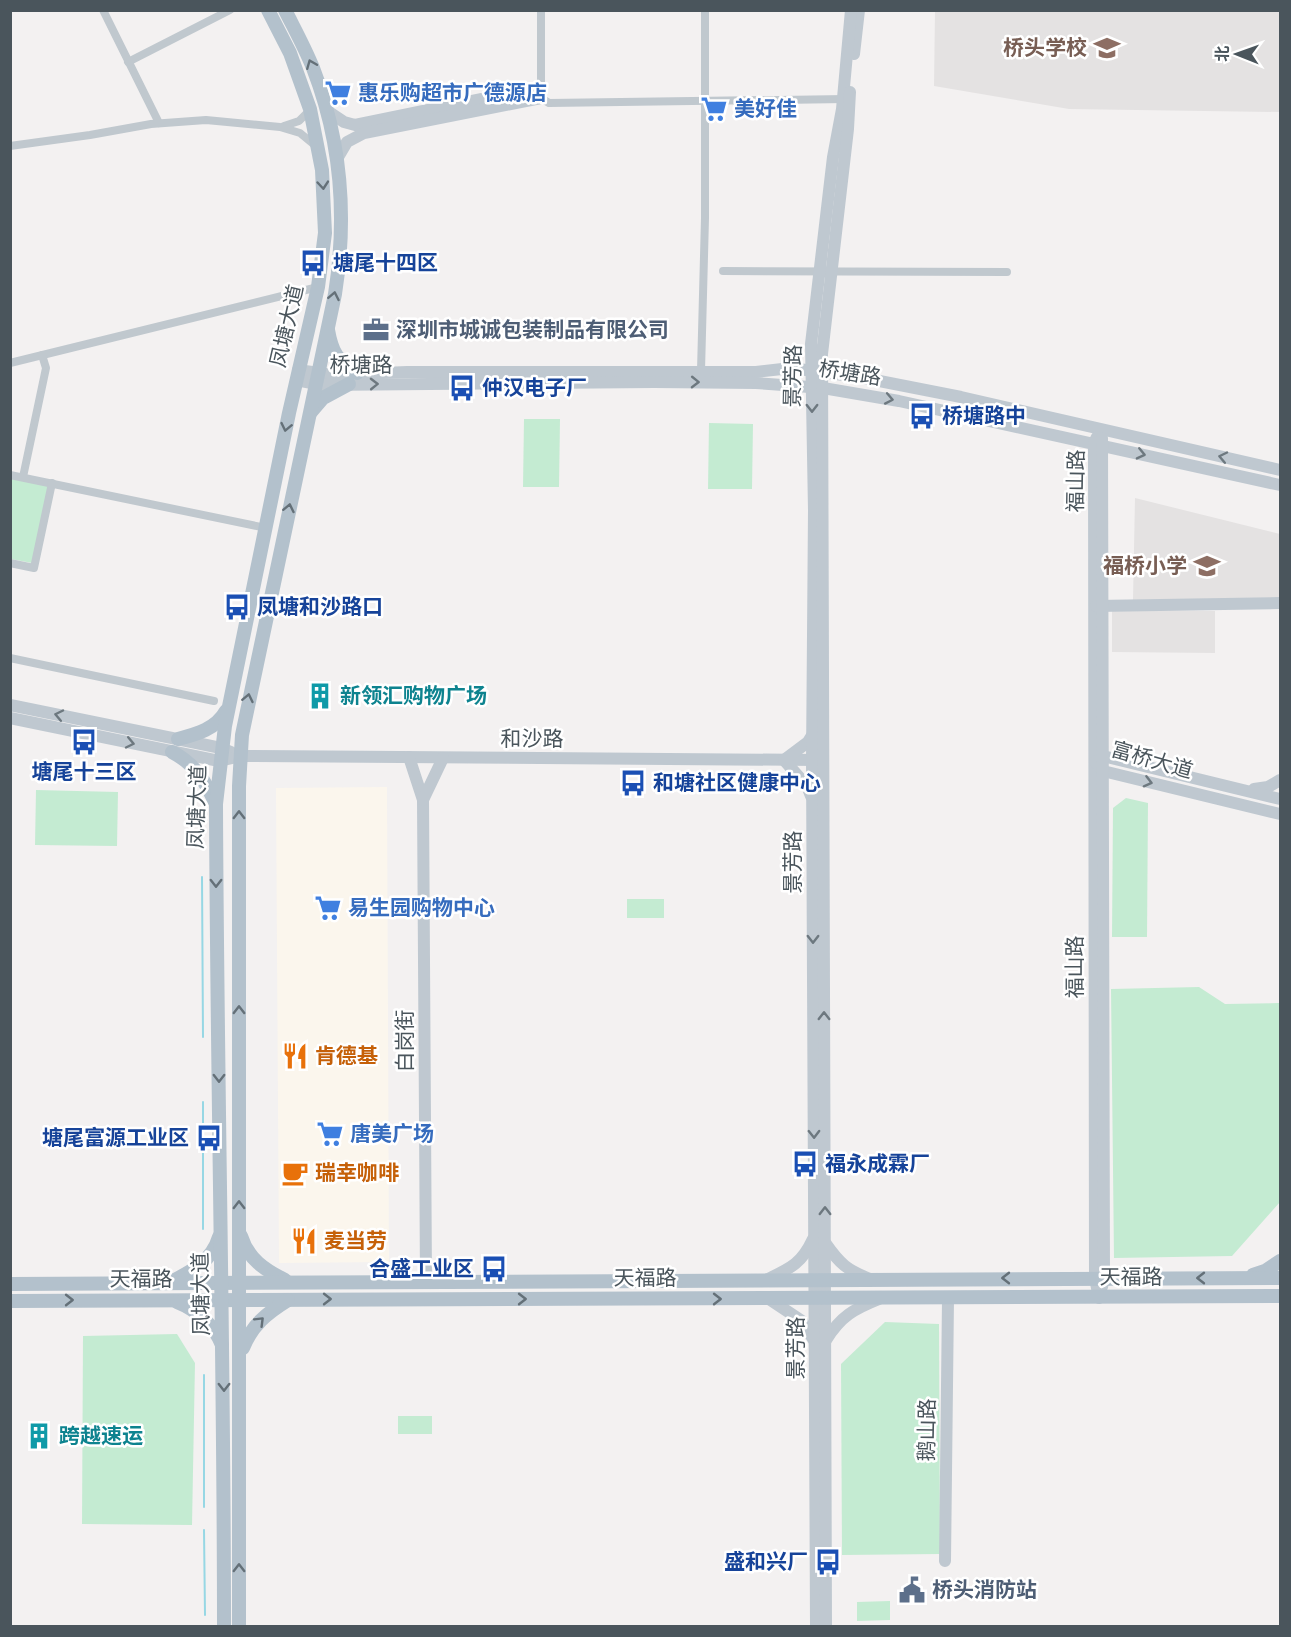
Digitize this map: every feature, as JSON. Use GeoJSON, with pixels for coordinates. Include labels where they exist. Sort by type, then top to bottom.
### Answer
{"type":"FeatureCollection","features":[{"type":"Feature","properties":{"kind":"main road","name":"凤塘大道"},"geometry":{"type":"LineString","coordinates":[[224,1626],[224,1349],[216,804],[220,755],[297,375],[318,287],[325,233],[323,185],[310,109],[290,53],[268,10]]}},
{"type":"Feature","properties":{"kind":"main road","name":"凤塘大道"},"geometry":{"type":"LineString","coordinates":[[239,1626],[241,756],[244,717],[335,294],[340,252],[341,208],[337,159],[326,110],[312,66],[285,10]]}},
{"type":"Feature","properties":{"kind":"main road"},"geometry":{"type":"LineString","coordinates":[[307,419],[315,405],[323,398],[353,379],[338,359],[330,342],[327,326]]}},
{"type":"Feature","properties":{"kind":"main road"},"geometry":{"type":"LineString","coordinates":[[216,804],[198,771],[175,745],[214,725],[230,704]]}},
{"type":"Feature","properties":{"kind":"main road"},"geometry":{"type":"LineString","coordinates":[[170,1283],[201,1265],[209,1257],[218,1240],[221,1223]]}},
{"type":"Feature","properties":{"kind":"main road"},"geometry":{"type":"LineString","coordinates":[[239,1228],[246,1248],[257,1263],[290,1282]]}},
{"type":"Feature","properties":{"kind":"main road"},"geometry":{"type":"LineString","coordinates":[[1237,1278],[1265,1271],[1281,1261]]}},
{"type":"Feature","properties":{"kind":"main road","name":"天福路"},"geometry":{"type":"LineString","coordinates":[[10,1284],[1281,1278]]}},
{"type":"Feature","properties":{"kind":"main road","name":"天福路"},"geometry":{"type":"LineString","coordinates":[[10,1301],[1281,1296]]}},
{"type":"Feature","properties":{"kind":"main road"},"geometry":{"type":"LineString","coordinates":[[241,1353],[251,1330],[259,1321],[290,1299]]}},
{"type":"Feature","properties":{"kind":"main road"},"geometry":{"type":"LineString","coordinates":[[172,1300],[188,1306],[207,1322],[215,1331],[224,1349]]}},
{"type":"Feature","properties":{"kind":"street"},"geometry":{"type":"LineString","coordinates":[[103,10],[159,123]]}},
{"type":"Feature","properties":{"kind":"street"},"geometry":{"type":"LineString","coordinates":[[128,62],[230,10]]}},
{"type":"Feature","properties":{"kind":"street"},"geometry":{"type":"LineString","coordinates":[[541,10],[541,98]]}},
{"type":"Feature","properties":{"kind":"street"},"geometry":{"type":"LineString","coordinates":[[704,371],[702,322],[705,218],[705,10]]}},
{"type":"Feature","properties":{"kind":"street"},"geometry":{"type":"LineString","coordinates":[[846,99],[851,10]]}},
{"type":"Feature","properties":{"kind":"street"},"geometry":{"type":"LineString","coordinates":[[846,99],[860,10]]}},
{"type":"Feature","properties":{"kind":"street"},"geometry":{"type":"LineString","coordinates":[[326,110],[344,122],[355,125],[530,88],[541,98]]}},
{"type":"Feature","properties":{"kind":"street"},"geometry":{"type":"LineString","coordinates":[[337,159],[347,142],[364,133],[541,98],[551,97],[563,101],[846,99]]}},
{"type":"Feature","properties":{"kind":"street","name":"景芳路"},"geometry":{"type":"LineString","coordinates":[[826,1626],[820,1299],[826,1244],[817,760],[817,371],[822,345],[825,272],[846,99]]}},
{"type":"Feature","properties":{"kind":"street"},"geometry":{"type":"LineString","coordinates":[[280,127],[299,121],[310,109]]}},
{"type":"Feature","properties":{"kind":"street"},"geometry":{"type":"LineString","coordinates":[[10,146],[159,123],[206,120],[280,127],[300,133],[318,148]]}},
{"type":"Feature","properties":{"kind":"street"},"geometry":{"type":"LineString","coordinates":[[723,271],[1007,272]]}},
{"type":"Feature","properties":{"kind":"street"},"geometry":{"type":"LineString","coordinates":[[10,363],[318,287]]}},
{"type":"Feature","properties":{"kind":"street"},"geometry":{"type":"LineString","coordinates":[[23,477],[46,368],[42,355]]}},
{"type":"Feature","properties":{"kind":"street","name":"桥塘路"},"geometry":{"type":"LineString","coordinates":[[353,379],[704,371],[756,372],[791,368],[962,397],[1281,470]]}},
{"type":"Feature","properties":{"kind":"street","name":"桥塘路"},"geometry":{"type":"LineString","coordinates":[[297,375],[316,379],[756,383],[817,387],[899,401],[1281,486]]}},
{"type":"Feature","properties":{"kind":"street","name":"景芳路"},"geometry":{"type":"LineString","coordinates":[[817,387],[813,734],[817,760],[813,799],[815,1235],[821,1279]]}},
{"type":"Feature","properties":{"kind":"street","name":"福山路"},"geometry":{"type":"LineString","coordinates":[[1099,1298],[1099,444],[1101,428]]}},
{"type":"Feature","properties":{"kind":"street"},"geometry":{"type":"LineString","coordinates":[[10,475],[266,528]]}},
{"type":"Feature","properties":{"kind":"street"},"geometry":{"type":"LineString","coordinates":[[10,563],[34,568],[52,483]]}},
{"type":"Feature","properties":{"kind":"street"},"geometry":{"type":"LineString","coordinates":[[1099,606],[1281,603]]}},
{"type":"Feature","properties":{"kind":"street"},"geometry":{"type":"LineString","coordinates":[[10,658],[214,701]]}},
{"type":"Feature","properties":{"kind":"street","name":"和沙路"},"geometry":{"type":"LineString","coordinates":[[10,705],[220,755],[817,760]]}},
{"type":"Feature","properties":{"kind":"street","name":"和沙路"},"geometry":{"type":"LineString","coordinates":[[10,718],[175,745]]}},
{"type":"Feature","properties":{"kind":"street"},"geometry":{"type":"LineString","coordinates":[[813,734],[808,742],[784,760],[807,786],[813,799]]}},
{"type":"Feature","properties":{"kind":"street"},"geometry":{"type":"LineString","coordinates":[[409,757],[423,801]]}},
{"type":"Feature","properties":{"kind":"street"},"geometry":{"type":"LineString","coordinates":[[423,801],[442,758]]}},
{"type":"Feature","properties":{"kind":"street","name":"富桥大道"},"geometry":{"type":"LineString","coordinates":[[1100,763],[1240,789],[1281,799]]}},
{"type":"Feature","properties":{"kind":"street","name":"富桥大道"},"geometry":{"type":"LineString","coordinates":[[1100,763],[1281,814]]}},
{"type":"Feature","properties":{"kind":"street"},"geometry":{"type":"LineString","coordinates":[[1240,789],[1268,787],[1281,780]]}},
{"type":"Feature","properties":{"kind":"street","name":"白岗街"},"geometry":{"type":"LineString","coordinates":[[423,801],[426,1281]]}},
{"type":"Feature","properties":{"kind":"street"},"geometry":{"type":"LineString","coordinates":[[1263,810],[1281,821]]}},
{"type":"Feature","properties":{"kind":"street"},"geometry":{"type":"LineString","coordinates":[[768,1279],[795,1266],[806,1255],[815,1235]]}},
{"type":"Feature","properties":{"kind":"street"},"geometry":{"type":"LineString","coordinates":[[826,1244],[839,1263],[852,1272],[871,1279]]}},
{"type":"Feature","properties":{"kind":"street"},"geometry":{"type":"LineString","coordinates":[[769,1299],[802,1321],[821,1342],[850,1312],[879,1299]]}},
{"type":"Feature","properties":{"kind":"street","name":"鹅山路"},"geometry":{"type":"LineString","coordinates":[[945,1562],[948,1299]]}},
{"type":"Feature","properties":{"kind":"street","name":"景芳路"},"geometry":{"type":"LineString","coordinates":[[816,1626],[821,1342]]}},
{"type":"Feature","properties":{"kind":"shaded area","name":"桥头学校"},"geometry":{"type":"Polygon","coordinates":[[[935,11],[1280,11],[1280,112],[1069,109],[934,86],[935,11]]]}},
{"type":"Feature","properties":{"kind":"shaded area","name":"福桥小学"},"geometry":{"type":"Polygon","coordinates":[[[1135,498],[1280,534],[1280,598],[1133,600],[1135,498]]]}},
{"type":"Feature","properties":{"kind":"shaded area"},"geometry":{"type":"Polygon","coordinates":[[[1112,610],[1215,611],[1215,653],[1112,652],[1112,610]]]}},
{"type":"Feature","properties":{"kind":"shaded area"},"geometry":{"type":"Polygon","coordinates":[[[387,787],[389,1262],[279,1263],[276,788],[387,787]]]}},
{"type":"Feature","properties":{"kind":"green space"},"geometry":{"type":"Polygon","coordinates":[[[524,419],[560,419],[559,487],[523,487],[524,419]]]}},
{"type":"Feature","properties":{"kind":"green space"},"geometry":{"type":"Polygon","coordinates":[[[709,423],[753,424],[752,489],[708,489],[709,423]]]}},
{"type":"Feature","properties":{"kind":"green space"},"geometry":{"type":"Polygon","coordinates":[[[11,478],[48,486],[32,563],[11,559],[11,478]]]}},
{"type":"Feature","properties":{"kind":"green space"},"geometry":{"type":"Polygon","coordinates":[[[36,790],[118,792],[117,846],[35,845],[36,790]]]}},
{"type":"Feature","properties":{"kind":"green space"},"geometry":{"type":"Polygon","coordinates":[[[1126,798],[1148,803],[1147,937],[1112,937],[1113,808],[1126,798]]]}},
{"type":"Feature","properties":{"kind":"green space"},"geometry":{"type":"Polygon","coordinates":[[[627,899],[664,899],[664,918],[627,918],[627,899]]]}},
{"type":"Feature","properties":{"kind":"green space"},"geometry":{"type":"Polygon","coordinates":[[[1199,987],[1225,1004],[1279,1003],[1280,1202],[1232,1256],[1114,1258],[1111,989],[1199,987]]]}},
{"type":"Feature","properties":{"kind":"green space"},"geometry":{"type":"Polygon","coordinates":[[[885,1322],[939,1324],[940,1554],[842,1555],[841,1364],[885,1322]]]}},
{"type":"Feature","properties":{"kind":"green space"},"geometry":{"type":"Polygon","coordinates":[[[177,1334],[195,1363],[192,1525],[82,1524],[83,1336],[177,1334]]]}},
{"type":"Feature","properties":{"kind":"green space"},"geometry":{"type":"Polygon","coordinates":[[[398,1416],[432,1416],[432,1434],[398,1434],[398,1416]]]}},
{"type":"Feature","properties":{"kind":"green space"},"geometry":{"type":"Polygon","coordinates":[[[890,1601],[890,1620],[857,1621],[857,1602],[890,1601]]]}},
{"type":"Feature","properties":{"kind":"waterway"},"geometry":{"type":"LineString","coordinates":[[202,877],[203,1037]]}},
{"type":"Feature","properties":{"kind":"waterway"},"geometry":{"type":"LineString","coordinates":[[203,1102],[203,1229]]}},
{"type":"Feature","properties":{"kind":"waterway"},"geometry":{"type":"LineString","coordinates":[[204,1375],[204,1507]]}},
{"type":"Feature","properties":{"kind":"waterway"},"geometry":{"type":"LineString","coordinates":[[204,1530],[205,1615]]}},
{"type":"Feature","properties":{"kind":"place","name":"桥头学校"},"geometry":{"type":"Point","coordinates":[1107,48]}},
{"type":"Feature","properties":{"kind":"place","name":"惠乐购超市广德源店"},"geometry":{"type":"Point","coordinates":[338,93]}},
{"type":"Feature","properties":{"kind":"place","name":"美好佳"},"geometry":{"type":"Point","coordinates":[714,109]}},
{"type":"Feature","properties":{"kind":"place","name":"塘尾十四区"},"geometry":{"type":"Point","coordinates":[313,263]}},
{"type":"Feature","properties":{"kind":"place","name":"深圳市城诚包装制品有限公司"},"geometry":{"type":"Point","coordinates":[376,330]}},
{"type":"Feature","properties":{"kind":"place","name":"仲汉电子厂"},"geometry":{"type":"Point","coordinates":[462,388]}},
{"type":"Feature","properties":{"kind":"place","name":"桥塘路中"},"geometry":{"type":"Point","coordinates":[922,416]}},
{"type":"Feature","properties":{"kind":"place","name":"福桥小学"},"geometry":{"type":"Point","coordinates":[1207,566]}},
{"type":"Feature","properties":{"kind":"place","name":"凤塘和沙路口"},"geometry":{"type":"Point","coordinates":[237,607]}},
{"type":"Feature","properties":{"kind":"place","name":"新领汇购物广场"},"geometry":{"type":"Point","coordinates":[320,696]}},
{"type":"Feature","properties":{"kind":"place","name":"塘尾十三区"},"geometry":{"type":"Point","coordinates":[84,742]}},
{"type":"Feature","properties":{"kind":"place","name":"和塘社区健康中心"},"geometry":{"type":"Point","coordinates":[633,783]}},
{"type":"Feature","properties":{"kind":"place","name":"易生园购物中心"},"geometry":{"type":"Point","coordinates":[328,908]}},
{"type":"Feature","properties":{"kind":"place","name":"肯德基"},"geometry":{"type":"Point","coordinates":[295,1056]}},
{"type":"Feature","properties":{"kind":"place","name":"唐美广场"},"geometry":{"type":"Point","coordinates":[330,1134]}},
{"type":"Feature","properties":{"kind":"place","name":"塘尾富源工业区"},"geometry":{"type":"Point","coordinates":[209,1138]}},
{"type":"Feature","properties":{"kind":"place","name":"福永成霖厂"},"geometry":{"type":"Point","coordinates":[805,1164]}},
{"type":"Feature","properties":{"kind":"place","name":"瑞幸咖啡"},"geometry":{"type":"Point","coordinates":[295,1173]}},
{"type":"Feature","properties":{"kind":"place","name":"麦当劳"},"geometry":{"type":"Point","coordinates":[304,1241]}},
{"type":"Feature","properties":{"kind":"place","name":"合盛工业区"},"geometry":{"type":"Point","coordinates":[494,1269]}},
{"type":"Feature","properties":{"kind":"place","name":"跨越速运"},"geometry":{"type":"Point","coordinates":[39,1436]}},
{"type":"Feature","properties":{"kind":"place","name":"盛和兴厂"},"geometry":{"type":"Point","coordinates":[828,1562]}},
{"type":"Feature","properties":{"kind":"place","name":"桥头消防站"},"geometry":{"type":"Point","coordinates":[912,1590]}}]}
